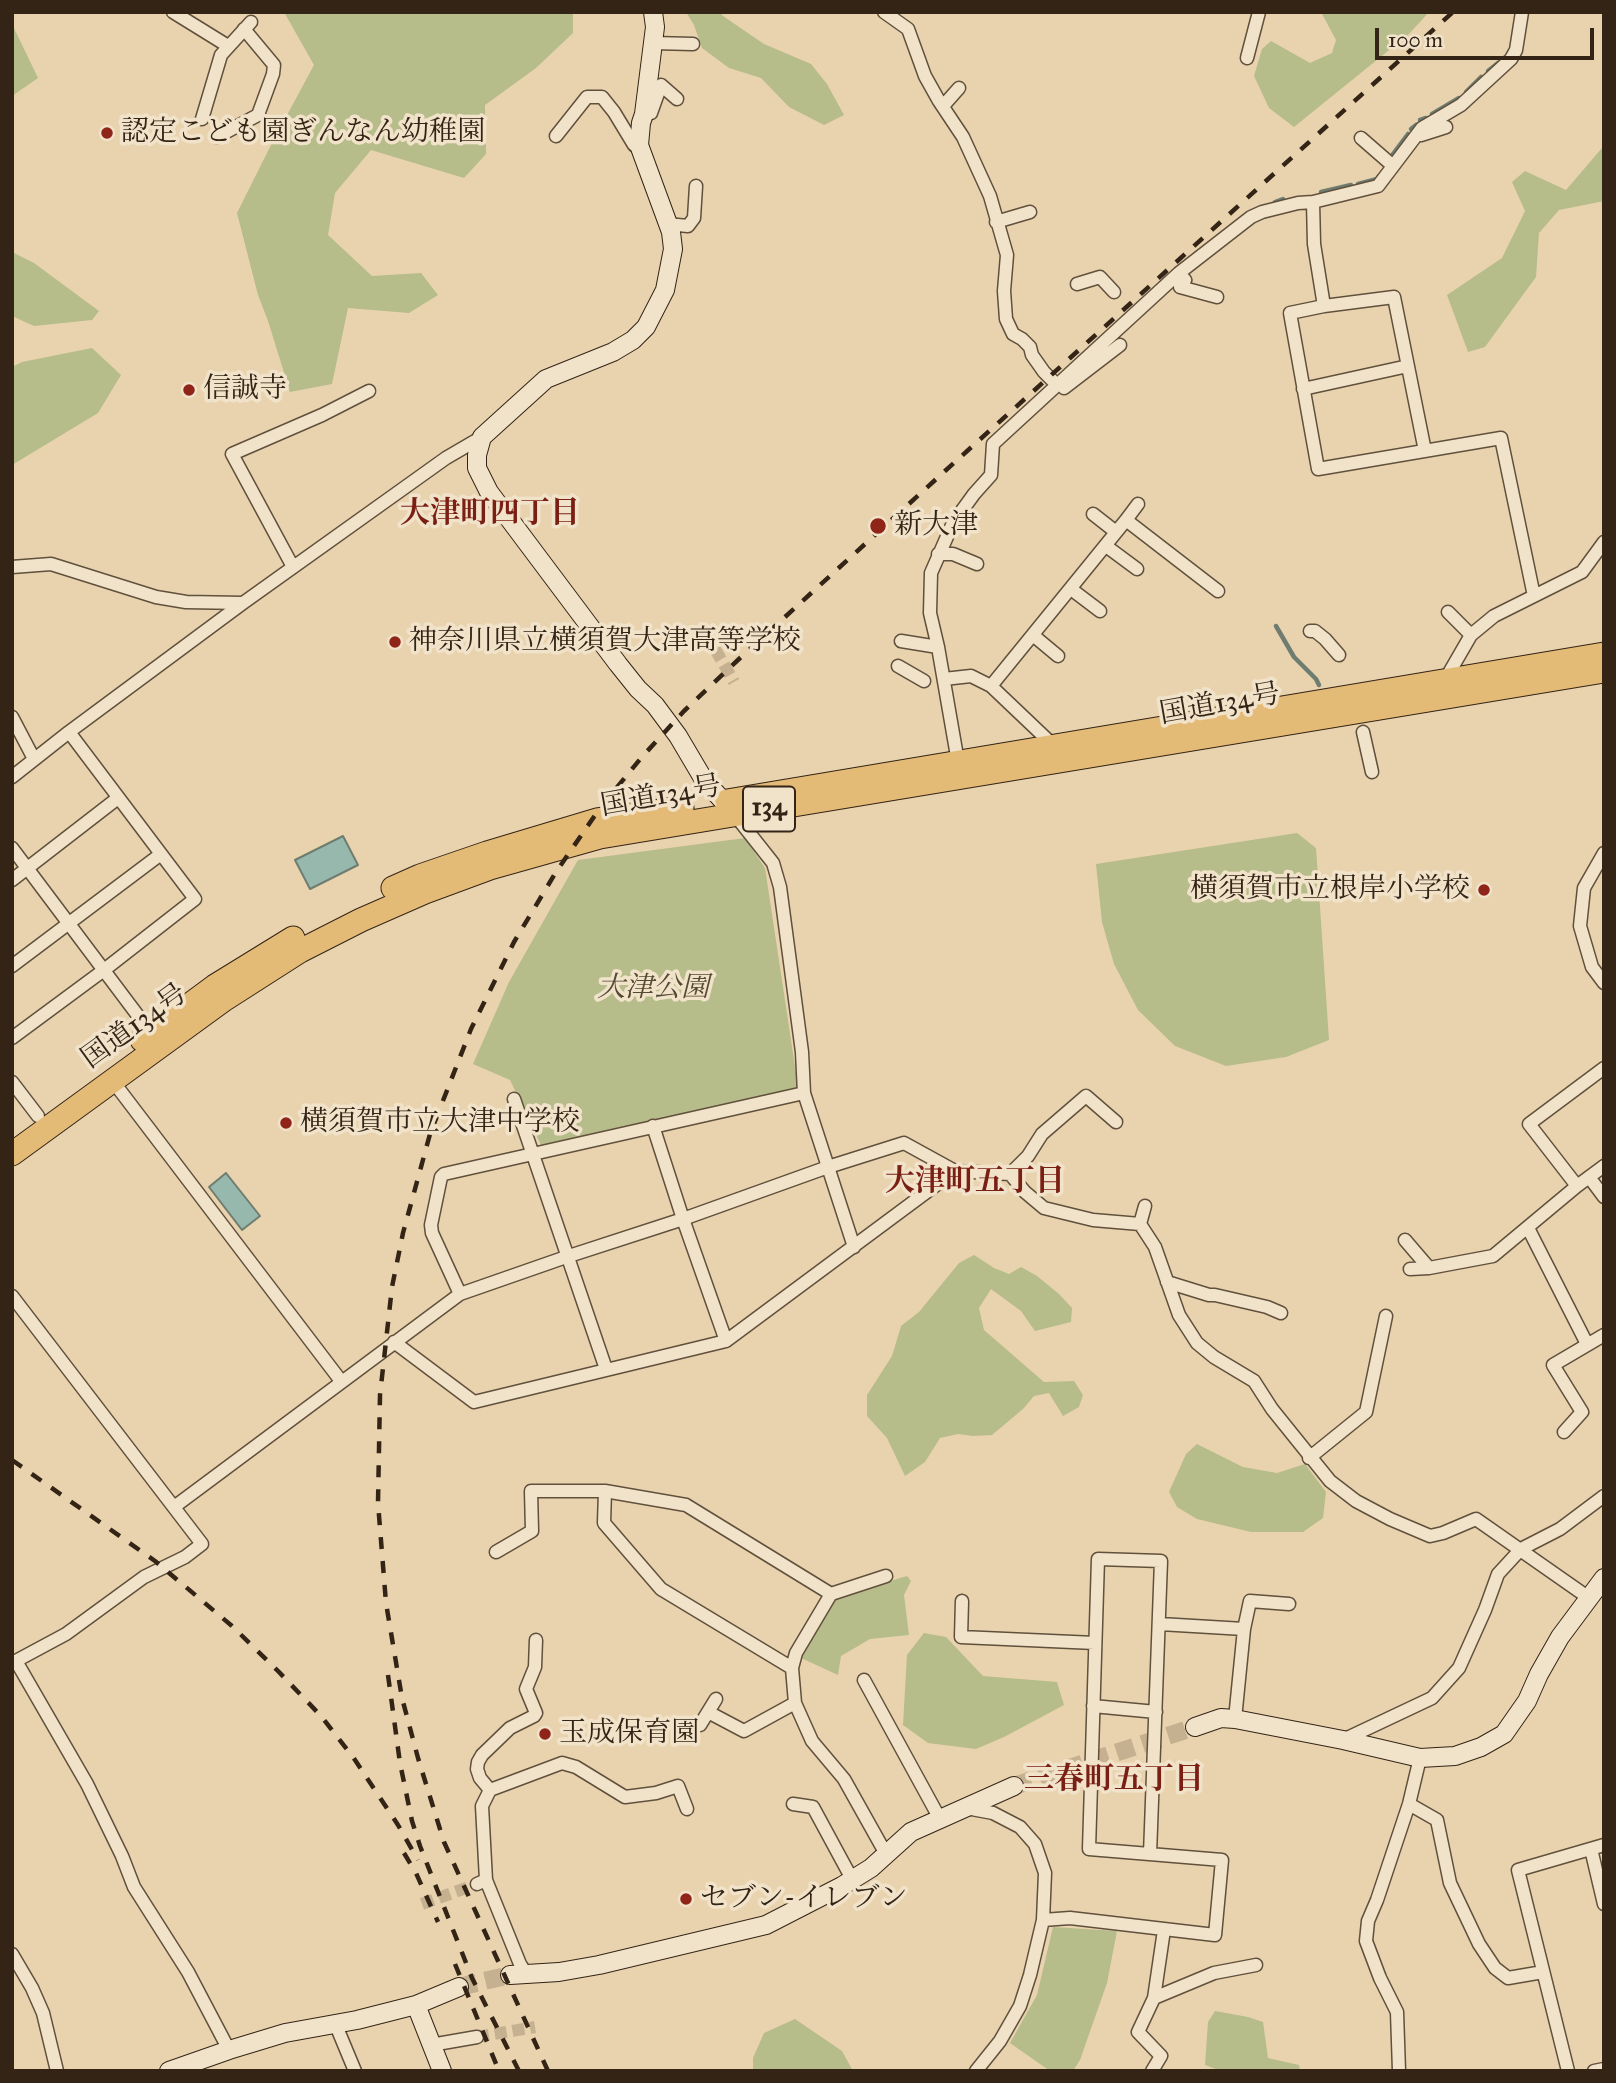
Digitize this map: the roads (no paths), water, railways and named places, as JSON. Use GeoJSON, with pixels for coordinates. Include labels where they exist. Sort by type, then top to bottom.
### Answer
{"type":"FeatureCollection","features":[{"type":"Feature","properties":{"kind":"highway","name":"国道134号"},"geometry":{"type":"LineString","coordinates":[[12,1154],[225,999],[300,951],[425,892],[490,868],[600,837],[958,762],[1604,654]]}},
{"type":"Feature","properties":{"kind":"highway","name":"国道134号"},"geometry":{"type":"LineString","coordinates":[[12,1135],[215,986],[293,938],[354,905],[420,876],[597,820],[729,808],[1604,671]]}},
{"type":"Feature","properties":{"kind":"street"},"geometry":{"type":"LineString","coordinates":[[173,12],[228,46]]}},
{"type":"Feature","properties":{"kind":"street"},"geometry":{"type":"LineString","coordinates":[[12,776],[243,603],[446,458],[482,437],[546,379],[622,347],[646,327],[665,290],[673,249],[671,232],[639,145],[655,27],[653,12]]}},
{"type":"Feature","properties":{"kind":"street"},"geometry":{"type":"LineString","coordinates":[[884,12],[908,29],[925,76],[963,137],[990,196],[1007,255],[1004,291],[1006,319],[1013,334],[1030,347],[1032,355],[1044,372],[1056,387],[1062,390],[1120,345]]}},
{"type":"Feature","properties":{"kind":"street"},"geometry":{"type":"LineString","coordinates":[[1247,58],[1259,12]]}},
{"type":"Feature","properties":{"kind":"street"},"geometry":{"type":"LineString","coordinates":[[958,762],[930,614],[931,573],[953,523],[991,475],[993,444],[1179,273],[1251,217],[1286,206],[1378,186],[1422,128],[1461,105],[1511,59],[1516,50],[1522,12]]}},
{"type":"Feature","properties":{"kind":"street"},"geometry":{"type":"LineString","coordinates":[[202,118],[221,55],[248,25],[274,65],[274,74],[258,115],[217,137]]}},
{"type":"Feature","properties":{"kind":"street"},"geometry":{"type":"LineString","coordinates":[[653,43],[693,44]]}},
{"type":"Feature","properties":{"kind":"street"},"geometry":{"type":"LineString","coordinates":[[644,114],[652,113],[661,85],[677,99]]}},
{"type":"Feature","properties":{"kind":"street"},"geometry":{"type":"LineString","coordinates":[[943,106],[959,88]]}},
{"type":"Feature","properties":{"kind":"street"},"geometry":{"type":"LineString","coordinates":[[556,136],[587,97],[602,97],[634,145],[639,145]]}},
{"type":"Feature","properties":{"kind":"street"},"geometry":{"type":"LineString","coordinates":[[1414,137],[1446,127]]}},
{"type":"Feature","properties":{"kind":"street"},"geometry":{"type":"LineString","coordinates":[[1361,138],[1392,165]]}},
{"type":"Feature","properties":{"kind":"street"},"geometry":{"type":"LineString","coordinates":[[667,224],[688,226],[694,218],[696,186]]}},
{"type":"Feature","properties":{"kind":"street"},"geometry":{"type":"LineString","coordinates":[[1312,202],[1314,244],[1324,306]]}},
{"type":"Feature","properties":{"kind":"street"},"geometry":{"type":"LineString","coordinates":[[996,222],[1030,212]]}},
{"type":"Feature","properties":{"kind":"street"},"geometry":{"type":"LineString","coordinates":[[1179,273],[1185,280],[1180,287],[1217,297]]}},
{"type":"Feature","properties":{"kind":"street"},"geometry":{"type":"LineString","coordinates":[[1077,284],[1100,277],[1114,292]]}},
{"type":"Feature","properties":{"kind":"street"},"geometry":{"type":"LineString","coordinates":[[1425,451],[1394,297],[1290,313],[1318,469],[1425,451],[1501,438],[1534,596]]}},
{"type":"Feature","properties":{"kind":"street"},"geometry":{"type":"LineString","coordinates":[[1303,389],[1408,366]]}},
{"type":"Feature","properties":{"kind":"street"},"geometry":{"type":"LineString","coordinates":[[293,567],[232,454],[322,415],[369,391]]}},
{"type":"Feature","properties":{"kind":"street"},"geometry":{"type":"LineString","coordinates":[[482,437],[477,468],[489,492],[638,690],[661,714],[704,780],[774,863],[780,887],[803,1052],[804,1093],[854,1247]]}},
{"type":"Feature","properties":{"kind":"street"},"geometry":{"type":"LineString","coordinates":[[991,686],[1138,504]]}},
{"type":"Feature","properties":{"kind":"street"},"geometry":{"type":"LineString","coordinates":[[1093,514],[1116,532]]}},
{"type":"Feature","properties":{"kind":"street"},"geometry":{"type":"LineString","coordinates":[[1126,520],[1218,590]]}},
{"type":"Feature","properties":{"kind":"street"},"geometry":{"type":"LineString","coordinates":[[1445,680],[1471,635],[1494,616],[1582,572],[1604,542]]}},
{"type":"Feature","properties":{"kind":"street"},"geometry":{"type":"LineString","coordinates":[[1106,546],[1138,569]]}},
{"type":"Feature","properties":{"kind":"street"},"geometry":{"type":"LineString","coordinates":[[939,554],[953,554],[977,564]]}},
{"type":"Feature","properties":{"kind":"street"},"geometry":{"type":"LineString","coordinates":[[12,567],[51,564],[156,597],[186,602],[243,603]]}},
{"type":"Feature","properties":{"kind":"street"},"geometry":{"type":"LineString","coordinates":[[1070,589],[1100,611]]}},
{"type":"Feature","properties":{"kind":"street"},"geometry":{"type":"LineString","coordinates":[[1448,612],[1471,635]]}},
{"type":"Feature","properties":{"kind":"street"},"geometry":{"type":"LineString","coordinates":[[1310,631],[1315,631],[1325,639],[1339,655]]}},
{"type":"Feature","properties":{"kind":"street"},"geometry":{"type":"LineString","coordinates":[[1034,636],[1058,656]]}},
{"type":"Feature","properties":{"kind":"street"},"geometry":{"type":"LineString","coordinates":[[901,640],[938,647]]}},
{"type":"Feature","properties":{"kind":"street"},"geometry":{"type":"LineString","coordinates":[[898,666],[924,681]]}},
{"type":"Feature","properties":{"kind":"street"},"geometry":{"type":"LineString","coordinates":[[944,679],[971,676],[991,686],[1053,745]]}},
{"type":"Feature","properties":{"kind":"street"},"geometry":{"type":"LineString","coordinates":[[12,717],[34,759]]}},
{"type":"Feature","properties":{"kind":"street"},"geometry":{"type":"LineString","coordinates":[[12,1038],[195,899],[69,732]]}},
{"type":"Feature","properties":{"kind":"street"},"geometry":{"type":"LineString","coordinates":[[1363,732],[1372,772]]}},
{"type":"Feature","properties":{"kind":"street"},"geometry":{"type":"LineString","coordinates":[[12,880],[118,798]]}},
{"type":"Feature","properties":{"kind":"street"},"geometry":{"type":"LineString","coordinates":[[12,848],[151,1033]]}},
{"type":"Feature","properties":{"kind":"street"},"geometry":{"type":"LineString","coordinates":[[1604,852],[1584,888],[1580,926],[1592,967],[1604,983]]}},
{"type":"Feature","properties":{"kind":"street"},"geometry":{"type":"LineString","coordinates":[[12,966],[161,853]]}},
{"type":"Feature","properties":{"kind":"street"},"geometry":{"type":"LineString","coordinates":[[1577,1186],[1529,1124],[1604,1068]]}},
{"type":"Feature","properties":{"kind":"street"},"geometry":{"type":"LineString","coordinates":[[112,1080],[341,1381]]}},
{"type":"Feature","properties":{"kind":"street"},"geometry":{"type":"LineString","coordinates":[[12,1082],[38,1116]]}},
{"type":"Feature","properties":{"kind":"street"},"geometry":{"type":"LineString","coordinates":[[460,1294],[432,1233],[431,1225],[441,1177],[454,1170],[804,1093]]}},
{"type":"Feature","properties":{"kind":"street"},"geometry":{"type":"LineString","coordinates":[[1010,1174],[1028,1156],[1042,1134],[1086,1096],[1116,1122]]}},
{"type":"Feature","properties":{"kind":"street"},"geometry":{"type":"LineString","coordinates":[[514,1099],[606,1369]]}},
{"type":"Feature","properties":{"kind":"street"},"geometry":{"type":"LineString","coordinates":[[653,1126],[726,1341]]}},
{"type":"Feature","properties":{"kind":"street"},"geometry":{"type":"LineString","coordinates":[[174,1507],[460,1294],[904,1143],[956,1171],[1010,1174],[1025,1192],[1044,1208],[1093,1220],[1140,1224]]}},
{"type":"Feature","properties":{"kind":"street"},"geometry":{"type":"LineString","coordinates":[[1410,1269],[1493,1256],[1604,1166]]}},
{"type":"Feature","properties":{"kind":"street"},"geometry":{"type":"LineString","coordinates":[[394,1342],[474,1402],[726,1341],[956,1171]]}},
{"type":"Feature","properties":{"kind":"street"},"geometry":{"type":"LineString","coordinates":[[1589,1177],[1604,1197]]}},
{"type":"Feature","properties":{"kind":"street"},"geometry":{"type":"LineString","coordinates":[[1145,1206],[1140,1224],[1155,1247],[1179,1315],[1197,1343],[1214,1357],[1254,1381],[1309,1458],[1330,1481],[1356,1501],[1414,1531],[1430,1536],[1476,1519],[1589,1598]]}},
{"type":"Feature","properties":{"kind":"street"},"geometry":{"type":"LineString","coordinates":[[1528,1228],[1587,1344]]}},
{"type":"Feature","properties":{"kind":"street"},"geometry":{"type":"LineString","coordinates":[[1405,1240],[1429,1268]]}},
{"type":"Feature","properties":{"kind":"street"},"geometry":{"type":"LineString","coordinates":[[1167,1282],[1209,1295],[1267,1307],[1281,1313]]}},
{"type":"Feature","properties":{"kind":"street"},"geometry":{"type":"LineString","coordinates":[[12,1296],[202,1544],[185,1557],[144,1577],[66,1634],[14,1662],[87,1784],[134,1886],[188,1972],[229,2050]]}},
{"type":"Feature","properties":{"kind":"street"},"geometry":{"type":"LineString","coordinates":[[1309,1458],[1366,1412],[1386,1316]]}},
{"type":"Feature","properties":{"kind":"street"},"geometry":{"type":"LineString","coordinates":[[1564,1432],[1582,1412],[1553,1365],[1604,1335]]}},
{"type":"Feature","properties":{"kind":"street"},"geometry":{"type":"LineString","coordinates":[[496,1552],[532,1531],[531,1491],[605,1491],[686,1506],[831,1594]]}},
{"type":"Feature","properties":{"kind":"street"},"geometry":{"type":"LineString","coordinates":[[605,1491],[604,1522],[661,1590],[792,1668]]}},
{"type":"Feature","properties":{"kind":"street"},"geometry":{"type":"LineString","coordinates":[[1343,1740],[1432,1698],[1459,1668],[1498,1574],[1521,1549],[1560,1530],[1604,1496]]}},
{"type":"Feature","properties":{"kind":"street"},"geometry":{"type":"LineString","coordinates":[[1043,1920],[1070,1918],[1215,1935],[1222,1860],[1089,1849],[1098,1559],[1161,1561],[1150,1854]]}},
{"type":"Feature","properties":{"kind":"street"},"geometry":{"type":"LineString","coordinates":[[886,1576],[831,1594],[796,1653],[792,1668],[795,1703],[812,1741],[844,1779],[886,1854]]}},
{"type":"Feature","properties":{"kind":"street"},"geometry":{"type":"LineString","coordinates":[[1195,1727],[1221,1718],[1235,1719],[1420,1758],[1455,1756],[1482,1747],[1504,1734],[1527,1701],[1560,1637],[1604,1578]]}},
{"type":"Feature","properties":{"kind":"street"},"geometry":{"type":"LineString","coordinates":[[962,1601],[961,1637],[1095,1643]]}},
{"type":"Feature","properties":{"kind":"street"},"geometry":{"type":"LineString","coordinates":[[1235,1719],[1244,1629],[1250,1601],[1289,1604]]}},
{"type":"Feature","properties":{"kind":"street"},"geometry":{"type":"LineString","coordinates":[[1160,1624],[1244,1629]]}},
{"type":"Feature","properties":{"kind":"street"},"geometry":{"type":"LineString","coordinates":[[490,1790],[480,1778],[477,1769],[482,1755],[510,1728],[536,1713],[526,1689],[535,1667],[536,1640]]}},
{"type":"Feature","properties":{"kind":"street"},"geometry":{"type":"LineString","coordinates":[[864,1679],[940,1819]]}},
{"type":"Feature","properties":{"kind":"street"},"geometry":{"type":"LineString","coordinates":[[700,1725],[716,1699]]}},
{"type":"Feature","properties":{"kind":"street"},"geometry":{"type":"LineString","coordinates":[[708,1712],[744,1731],[795,1703]]}},
{"type":"Feature","properties":{"kind":"street"},"geometry":{"type":"LineString","coordinates":[[1093,1706],[1156,1712]]}},
{"type":"Feature","properties":{"kind":"street"},"geometry":{"type":"LineString","coordinates":[[1399,2071],[1397,2012],[1366,1941],[1368,1921],[1409,1804],[1420,1758]]}},
{"type":"Feature","properties":{"kind":"street"},"geometry":{"type":"LineString","coordinates":[[687,1809],[678,1786],[656,1793],[625,1797],[576,1767],[562,1763],[490,1790],[482,1805],[482,1882],[520,1964],[519,1975],[599,1965],[766,1925],[871,1868],[911,1832],[1014,1786]]}},
{"type":"Feature","properties":{"kind":"street"},"geometry":{"type":"LineString","coordinates":[[793,1804],[813,1807],[852,1879]]}},
{"type":"Feature","properties":{"kind":"street"},"geometry":{"type":"LineString","coordinates":[[1409,1804],[1437,1819],[1450,1883],[1479,1944],[1495,1968],[1508,1978],[1543,1972]]}},
{"type":"Feature","properties":{"kind":"street"},"geometry":{"type":"LineString","coordinates":[[963,1807],[993,1813],[1020,1827],[1035,1844],[1045,1873],[1043,1920],[1020,2006],[1000,2041],[976,2071]]}},
{"type":"Feature","properties":{"kind":"street"},"geometry":{"type":"LineString","coordinates":[[1568,2071],[1518,1870],[1597,1847],[1604,1904]]}},
{"type":"Feature","properties":{"kind":"street"},"geometry":{"type":"LineString","coordinates":[[1152,2071],[1161,2056],[1138,2032],[1154,1998],[1164,1930]]}},
{"type":"Feature","properties":{"kind":"street"},"geometry":{"type":"LineString","coordinates":[[12,1954],[43,2013],[57,2071]]}},
{"type":"Feature","properties":{"kind":"street"},"geometry":{"type":"LineString","coordinates":[[1154,1998],[1213,1973],[1256,1965]]}},
{"type":"Feature","properties":{"kind":"street"},"geometry":{"type":"LineString","coordinates":[[169,2071],[285,2033],[357,2020],[416,2005],[459,1987]]}},
{"type":"Feature","properties":{"kind":"street"},"geometry":{"type":"LineString","coordinates":[[416,2005],[442,2071]]}},
{"type":"Feature","properties":{"kind":"street"},"geometry":{"type":"LineString","coordinates":[[335,2023],[355,2071]]}},
{"type":"Feature","properties":{"kind":"street"},"geometry":{"type":"LineString","coordinates":[[431,2045],[477,2037]]}},
{"type":"Feature","properties":{"kind":"street"},"geometry":{"type":"LineString","coordinates":[[1594,2071],[1604,2069]]}},
{"type":"Feature","properties":{"kind":"water"},"geometry":{"type":"Polygon","coordinates":[[[343,836],[358,865],[310,889],[295,860],[343,836]]]}},
{"type":"Feature","properties":{"kind":"water"},"geometry":{"type":"Polygon","coordinates":[[[226,1173],[260,1216],[242,1230],[209,1187],[226,1173]]]}},
{"type":"Feature","properties":{"kind":"waterway"},"geometry":{"type":"LineString","coordinates":[[1488,71],[1498,63]]}},
{"type":"Feature","properties":{"kind":"waterway"},"geometry":{"type":"LineString","coordinates":[[1466,92],[1481,77]]}},
{"type":"Feature","properties":{"kind":"waterway"},"geometry":{"type":"LineString","coordinates":[[1432,114],[1459,98]]}},
{"type":"Feature","properties":{"kind":"waterway"},"geometry":{"type":"LineString","coordinates":[[1420,120],[1426,118]]}},
{"type":"Feature","properties":{"kind":"waterway"},"geometry":{"type":"LineString","coordinates":[[1411,129],[1416,125]]}},
{"type":"Feature","properties":{"kind":"waterway"},"geometry":{"type":"LineString","coordinates":[[1390,158],[1408,134]]}},
{"type":"Feature","properties":{"kind":"waterway"},"geometry":{"type":"LineString","coordinates":[[1358,184],[1379,176]]}},
{"type":"Feature","properties":{"kind":"waterway"},"geometry":{"type":"LineString","coordinates":[[1321,192],[1351,185]]}},
{"type":"Feature","properties":{"kind":"waterway"},"geometry":{"type":"LineString","coordinates":[[1275,202],[1283,199]]}},
{"type":"Feature","properties":{"kind":"waterway"},"geometry":{"type":"LineString","coordinates":[[1276,626],[1294,657],[1319,685]]}},
{"type":"Feature","properties":{"kind":"tunnel"},"geometry":{"type":"LineString","coordinates":[[715,649],[734,682]]}},
{"type":"Feature","properties":{"kind":"tunnel"},"geometry":{"type":"LineString","coordinates":[[1014,1786],[1195,1727]]}},
{"type":"Feature","properties":{"kind":"tunnel"},"geometry":{"type":"LineString","coordinates":[[422,1904],[477,1884]]}},
{"type":"Feature","properties":{"kind":"tunnel"},"geometry":{"type":"LineString","coordinates":[[459,1987],[510,1975]]}},
{"type":"Feature","properties":{"kind":"tunnel"},"geometry":{"type":"LineString","coordinates":[[477,2037],[535,2027]]}},
{"type":"Feature","properties":{"kind":"railway"},"geometry":{"type":"LineString","coordinates":[[548,2071],[444,1842],[418,1758],[402,1698],[386,1603],[378,1503],[380,1395],[392,1287],[403,1233],[430,1134],[471,1029],[514,942],[556,872],[600,808],[684,711],[1453,12]]}},
{"type":"Feature","properties":{"kind":"railway"},"geometry":{"type":"LineString","coordinates":[[12,1460],[155,1561],[232,1626],[278,1671],[321,1716],[353,1757],[418,1860]]}},
{"type":"Feature","properties":{"kind":"railway"},"geometry":{"type":"LineString","coordinates":[[388,1675],[400,1763],[420,1846],[472,1978],[519,2071]]}},
{"type":"Feature","properties":{"kind":"railway"},"geometry":{"type":"LineString","coordinates":[[404,1853],[438,1922]]}},
{"type":"Feature","properties":{"kind":"railway"},"geometry":{"type":"LineString","coordinates":[[455,1964],[499,2071]]}},
{"type":"Feature","properties":{"kind":"place","name":"認定こども園ぎんなん幼稚園"},"geometry":{"type":"Point","coordinates":[107,133]}},
{"type":"Feature","properties":{"kind":"place","name":"信誠寺"},"geometry":{"type":"Point","coordinates":[189,390]}},
{"type":"Feature","properties":{"kind":"place","name":"新大津"},"geometry":{"type":"Point","coordinates":[878,526]}},
{"type":"Feature","properties":{"kind":"place","name":"神奈川県立横須賀大津高等学校"},"geometry":{"type":"Point","coordinates":[395,642]}},
{"type":"Feature","properties":{"kind":"place","name":"横須賀市立根岸小学校"},"geometry":{"type":"Point","coordinates":[1484,890]}},
{"type":"Feature","properties":{"kind":"place","name":"横須賀市立大津中学校"},"geometry":{"type":"Point","coordinates":[286,1123]}},
{"type":"Feature","properties":{"kind":"place","name":"玉成保育園"},"geometry":{"type":"Point","coordinates":[545,1734]}},
{"type":"Feature","properties":{"kind":"place","name":"セブン-イレブン"},"geometry":{"type":"Point","coordinates":[686,1899]}},
{"type":"Feature","properties":{"kind":"district","name":"大津町四丁目"},"geometry":{"type":"Point","coordinates":[490,515]}},
{"type":"Feature","properties":{"kind":"district","name":"大津町五丁目"},"geometry":{"type":"Point","coordinates":[975,1183]}},
{"type":"Feature","properties":{"kind":"district","name":"三春町五丁目"},"geometry":{"type":"Point","coordinates":[1114,1781]}},
{"type":"Feature","properties":{"kind":"park label","name":"大津公園"},"geometry":{"type":"Point","coordinates":[653,989]}}]}
